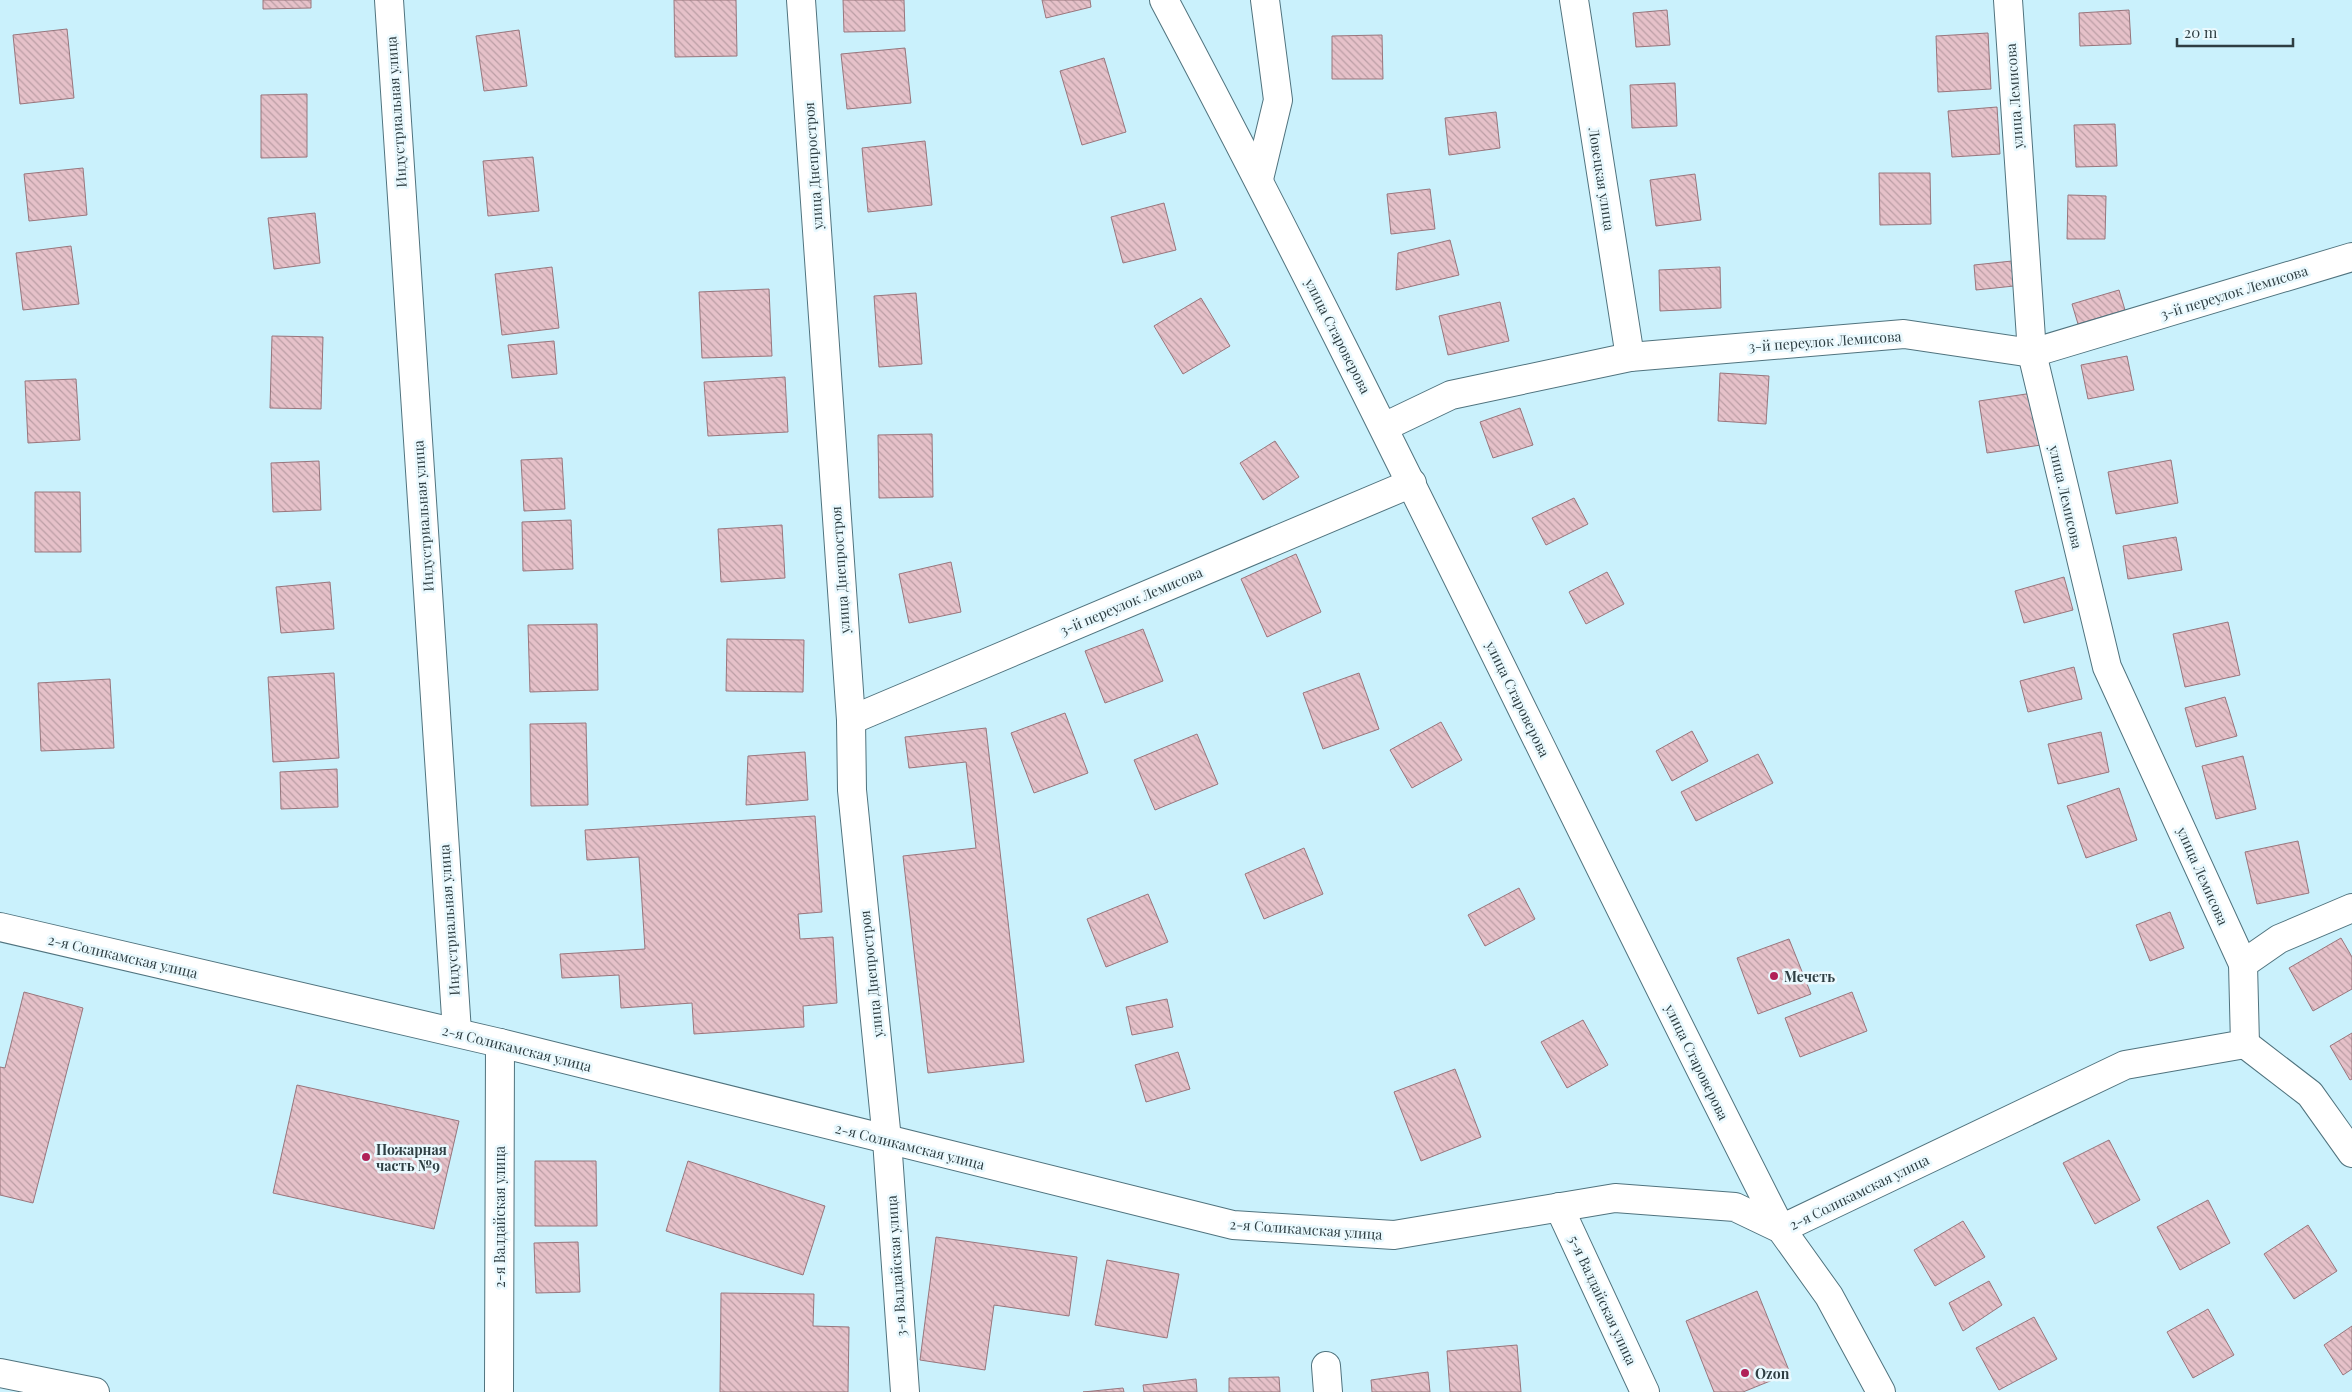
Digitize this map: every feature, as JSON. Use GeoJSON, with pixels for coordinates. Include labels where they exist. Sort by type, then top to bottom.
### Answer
{"type":"FeatureCollection","features":[{"type":"Feature","properties":{"kind":"street","name":"Индустриальная улица"},"geometry":{"type":"LineString","coordinates":[[389,0],[457,1032]]}},
{"type":"Feature","properties":{"kind":"street","name":"улица Днепростроя"},"geometry":{"type":"LineString","coordinates":[[801,0],[851,720],[852,790],[887,1140]]}},
{"type":"Feature","properties":{"kind":"street","name":"улица Староверова"},"geometry":{"type":"LineString","coordinates":[[1164,0],[1259,179],[1384,427],[1711,1092],[1781,1229],[1829,1296],[1881,1392]]}},
{"type":"Feature","properties":{"kind":"street"},"geometry":{"type":"LineString","coordinates":[[1259,179],[1278,100],[1265,0]]}},
{"type":"Feature","properties":{"kind":"street","name":"Ловецкая улица"},"geometry":{"type":"LineString","coordinates":[[1574,0],[1630,357]]}},
{"type":"Feature","properties":{"kind":"street","name":"улица Лемисова"},"geometry":{"type":"LineString","coordinates":[[2008,0],[2032,353],[2107,667],[2242,964]]}},
{"type":"Feature","properties":{"kind":"street","name":"3-й переулок Лемисова"},"geometry":{"type":"LineString","coordinates":[[1384,427],[1451,396],[1630,357],[1904,334],[2032,353],[2352,257]]}},
{"type":"Feature","properties":{"kind":"street","name":"3-й переулок Лемисова"},"geometry":{"type":"LineString","coordinates":[[851,720],[1412,483]]}},
{"type":"Feature","properties":{"kind":"street"},"geometry":{"type":"LineString","coordinates":[[2352,908],[2279,939],[2242,964],[2245,1044],[2310,1094],[2352,1153]]}},
{"type":"Feature","properties":{"kind":"street","name":"2-я Соликамская улица"},"geometry":{"type":"LineString","coordinates":[[0,927],[457,1032],[1232,1225],[1394,1235],[1615,1198],[1735,1207],[1781,1229],[2125,1065],[2245,1044]]}},
{"type":"Feature","properties":{"kind":"street","name":"2-я Валдайская улица"},"geometry":{"type":"LineString","coordinates":[[499,1392],[500,1043]]}},
{"type":"Feature","properties":{"kind":"street","name":"3-я Валдайская улица"},"geometry":{"type":"LineString","coordinates":[[887,1140],[905,1392]]}},
{"type":"Feature","properties":{"kind":"street","name":"5-я Валдайская улица"},"geometry":{"type":"LineString","coordinates":[[1559,1208],[1645,1392]]}},
{"type":"Feature","properties":{"kind":"street"},"geometry":{"type":"LineString","coordinates":[[0,1373],[65,1390],[95,1392]]}},
{"type":"Feature","properties":{"kind":"building"},"geometry":{"type":"Polygon","coordinates":[[[263,0],[311,0],[311,8],[263,9],[263,0]]]}},
{"type":"Feature","properties":{"kind":"building"},"geometry":{"type":"Polygon","coordinates":[[[674,0],[736,0],[737,56],[675,57],[674,0]]]}},
{"type":"Feature","properties":{"kind":"building"},"geometry":{"type":"Polygon","coordinates":[[[843,0],[904,0],[905,31],[844,32],[843,0]]]}},
{"type":"Feature","properties":{"kind":"building"},"geometry":{"type":"Polygon","coordinates":[[[1042,0],[1090,0],[1091,7],[1046,18],[1042,0]]]}},
{"type":"Feature","properties":{"kind":"building"},"geometry":{"type":"Polygon","coordinates":[[[1667,10],[1670,45],[1636,47],[1633,13],[1667,10]]]}},
{"type":"Feature","properties":{"kind":"building"},"geometry":{"type":"Polygon","coordinates":[[[2129,10],[2131,44],[2080,46],[2079,13],[2129,10]]]}},
{"type":"Feature","properties":{"kind":"building"},"geometry":{"type":"Polygon","coordinates":[[[67,29],[74,98],[20,104],[13,35],[67,29]]]}},
{"type":"Feature","properties":{"kind":"building"},"geometry":{"type":"Polygon","coordinates":[[[519,30],[527,86],[484,91],[476,36],[519,30]]]}},
{"type":"Feature","properties":{"kind":"building"},"geometry":{"type":"Polygon","coordinates":[[[1988,33],[1991,89],[1938,92],[1936,36],[1988,33]]]}},
{"type":"Feature","properties":{"kind":"building"},"geometry":{"type":"Polygon","coordinates":[[[1382,35],[1383,79],[1332,79],[1332,36],[1382,35]]]}},
{"type":"Feature","properties":{"kind":"building"},"geometry":{"type":"Polygon","coordinates":[[[905,48],[911,103],[847,109],[841,54],[905,48]]]}},
{"type":"Feature","properties":{"kind":"building"},"geometry":{"type":"Polygon","coordinates":[[[1104,58],[1126,132],[1082,145],[1060,71],[1104,58]]]}},
{"type":"Feature","properties":{"kind":"building"},"geometry":{"type":"Polygon","coordinates":[[[1675,83],[1677,126],[1632,128],[1630,85],[1675,83]]]}},
{"type":"Feature","properties":{"kind":"building"},"geometry":{"type":"Polygon","coordinates":[[[307,94],[307,157],[261,158],[261,95],[307,94]]]}},
{"type":"Feature","properties":{"kind":"building"},"geometry":{"type":"Polygon","coordinates":[[[1997,107],[2000,154],[1952,157],[1948,111],[1997,107]]]}},
{"type":"Feature","properties":{"kind":"building"},"geometry":{"type":"Polygon","coordinates":[[[1496,112],[1500,148],[1449,155],[1445,118],[1496,112]]]}},
{"type":"Feature","properties":{"kind":"building"},"geometry":{"type":"Polygon","coordinates":[[[2115,124],[2117,166],[2076,167],[2074,125],[2115,124]]]}},
{"type":"Feature","properties":{"kind":"building"},"geometry":{"type":"Polygon","coordinates":[[[925,141],[932,205],[868,212],[862,148],[925,141]]]}},
{"type":"Feature","properties":{"kind":"building"},"geometry":{"type":"Polygon","coordinates":[[[533,157],[539,211],[488,216],[483,161],[533,157]]]}},
{"type":"Feature","properties":{"kind":"building"},"geometry":{"type":"Polygon","coordinates":[[[83,168],[87,215],[29,221],[24,174],[83,168]]]}},
{"type":"Feature","properties":{"kind":"building"},"geometry":{"type":"Polygon","coordinates":[[[1879,173],[1930,173],[1931,224],[1880,225],[1879,173]]]}},
{"type":"Feature","properties":{"kind":"building"},"geometry":{"type":"Polygon","coordinates":[[[1695,174],[1701,220],[1656,226],[1650,180],[1695,174]]]}},
{"type":"Feature","properties":{"kind":"building"},"geometry":{"type":"Polygon","coordinates":[[[1430,189],[1435,229],[1391,234],[1387,194],[1430,189]]]}},
{"type":"Feature","properties":{"kind":"building"},"geometry":{"type":"Polygon","coordinates":[[[2068,195],[2106,196],[2105,239],[2067,239],[2068,195]]]}},
{"type":"Feature","properties":{"kind":"building"},"geometry":{"type":"Polygon","coordinates":[[[1164,203],[1176,250],[1123,263],[1111,217],[1164,203]]]}},
{"type":"Feature","properties":{"kind":"building"},"geometry":{"type":"Polygon","coordinates":[[[315,213],[320,263],[274,269],[268,218],[315,213]]]}},
{"type":"Feature","properties":{"kind":"building"},"geometry":{"type":"Polygon","coordinates":[[[1450,240],[1459,275],[1396,290],[1398,253],[1450,240]]]}},
{"type":"Feature","properties":{"kind":"building"},"geometry":{"type":"Polygon","coordinates":[[[71,246],[79,304],[23,310],[16,253],[71,246]]]}},
{"type":"Feature","properties":{"kind":"building"},"geometry":{"type":"Polygon","coordinates":[[[2012,261],[2014,286],[1976,290],[1974,265],[2012,261]]]}},
{"type":"Feature","properties":{"kind":"building"},"geometry":{"type":"Polygon","coordinates":[[[552,267],[559,328],[502,335],[495,274],[552,267]]]}},
{"type":"Feature","properties":{"kind":"building"},"geometry":{"type":"Polygon","coordinates":[[[1720,267],[1721,308],[1660,311],[1659,270],[1720,267]]]}},
{"type":"Feature","properties":{"kind":"building"},"geometry":{"type":"Polygon","coordinates":[[[769,289],[772,356],[702,358],[699,292],[769,289]]]}},
{"type":"Feature","properties":{"kind":"building"},"geometry":{"type":"Polygon","coordinates":[[[2119,290],[2125,310],[2078,324],[2072,304],[2119,290]]]}},
{"type":"Feature","properties":{"kind":"building"},"geometry":{"type":"Polygon","coordinates":[[[916,293],[922,364],[879,367],[874,296],[916,293]]]}},
{"type":"Feature","properties":{"kind":"building"},"geometry":{"type":"Polygon","coordinates":[[[1201,298],[1230,346],[1183,374],[1154,326],[1201,298]]]}},
{"type":"Feature","properties":{"kind":"building"},"geometry":{"type":"Polygon","coordinates":[[[1500,302],[1509,341],[1448,355],[1439,316],[1500,302]]]}},
{"type":"Feature","properties":{"kind":"building"},"geometry":{"type":"Polygon","coordinates":[[[272,336],[323,337],[321,409],[270,408],[272,336]]]}},
{"type":"Feature","properties":{"kind":"building"},"geometry":{"type":"Polygon","coordinates":[[[554,341],[557,374],[512,378],[508,345],[554,341]]]}},
{"type":"Feature","properties":{"kind":"building"},"geometry":{"type":"Polygon","coordinates":[[[2127,356],[2134,390],[2088,399],[2081,365],[2127,356]]]}},
{"type":"Feature","properties":{"kind":"building"},"geometry":{"type":"Polygon","coordinates":[[[1720,373],[1769,376],[1766,424],[1718,421],[1720,373]]]}},
{"type":"Feature","properties":{"kind":"building"},"geometry":{"type":"Polygon","coordinates":[[[785,377],[788,432],[708,436],[704,382],[785,377]]]}},
{"type":"Feature","properties":{"kind":"building"},"geometry":{"type":"Polygon","coordinates":[[[76,379],[80,440],[28,443],[25,381],[76,379]]]}},
{"type":"Feature","properties":{"kind":"building"},"geometry":{"type":"Polygon","coordinates":[[[2033,393],[2041,445],[1987,453],[1979,401],[2033,393]]]}},
{"type":"Feature","properties":{"kind":"building"},"geometry":{"type":"Polygon","coordinates":[[[1520,408],[1533,445],[1493,458],[1480,422],[1520,408]]]}},
{"type":"Feature","properties":{"kind":"building"},"geometry":{"type":"Polygon","coordinates":[[[932,434],[933,497],[879,498],[878,435],[932,434]]]}},
{"type":"Feature","properties":{"kind":"building"},"geometry":{"type":"Polygon","coordinates":[[[1275,441],[1299,477],[1263,500],[1240,463],[1275,441]]]}},
{"type":"Feature","properties":{"kind":"building"},"geometry":{"type":"Polygon","coordinates":[[[562,458],[565,509],[524,511],[521,460],[562,458]]]}},
{"type":"Feature","properties":{"kind":"building"},"geometry":{"type":"Polygon","coordinates":[[[2171,460],[2178,503],[2116,514],[2108,472],[2171,460]]]}},
{"type":"Feature","properties":{"kind":"building"},"geometry":{"type":"Polygon","coordinates":[[[319,461],[321,510],[273,512],[271,463],[319,461]]]}},
{"type":"Feature","properties":{"kind":"building"},"geometry":{"type":"Polygon","coordinates":[[[35,492],[80,492],[81,552],[35,552],[35,492]]]}},
{"type":"Feature","properties":{"kind":"building"},"geometry":{"type":"Polygon","coordinates":[[[1574,498],[1588,524],[1546,545],[1532,518],[1574,498]]]}},
{"type":"Feature","properties":{"kind":"building"},"geometry":{"type":"Polygon","coordinates":[[[571,520],[573,569],[523,571],[522,522],[571,520]]]}},
{"type":"Feature","properties":{"kind":"building"},"geometry":{"type":"Polygon","coordinates":[[[782,525],[785,578],[721,582],[718,529],[782,525]]]}},
{"type":"Feature","properties":{"kind":"building"},"geometry":{"type":"Polygon","coordinates":[[[2176,537],[2182,570],[2128,579],[2123,546],[2176,537]]]}},
{"type":"Feature","properties":{"kind":"building"},"geometry":{"type":"Polygon","coordinates":[[[1296,554],[1321,612],[1267,637],[1241,579],[1296,554]]]}},
{"type":"Feature","properties":{"kind":"building"},"geometry":{"type":"Polygon","coordinates":[[[951,562],[961,612],[909,623],[899,574],[951,562]]]}},
{"type":"Feature","properties":{"kind":"building"},"geometry":{"type":"Polygon","coordinates":[[[1607,572],[1624,604],[1586,624],[1569,592],[1607,572]]]}},
{"type":"Feature","properties":{"kind":"building"},"geometry":{"type":"Polygon","coordinates":[[[2064,577],[2073,610],[2024,623],[2015,591],[2064,577]]]}},
{"type":"Feature","properties":{"kind":"building"},"geometry":{"type":"Polygon","coordinates":[[[330,582],[334,629],[281,633],[276,587],[330,582]]]}},
{"type":"Feature","properties":{"kind":"building"},"geometry":{"type":"Polygon","coordinates":[[[2228,622],[2240,675],[2185,687],[2173,634],[2228,622]]]}},
{"type":"Feature","properties":{"kind":"building"},"geometry":{"type":"Polygon","coordinates":[[[597,624],[598,690],[530,692],[528,625],[597,624]]]}},
{"type":"Feature","properties":{"kind":"building"},"geometry":{"type":"Polygon","coordinates":[[[1143,629],[1163,681],[1105,703],[1085,651],[1143,629]]]}},
{"type":"Feature","properties":{"kind":"building"},"geometry":{"type":"Polygon","coordinates":[[[727,639],[804,640],[803,692],[726,691],[727,639]]]}},
{"type":"Feature","properties":{"kind":"building"},"geometry":{"type":"Polygon","coordinates":[[[2074,667],[2082,699],[2028,712],[2020,681],[2074,667]]]}},
{"type":"Feature","properties":{"kind":"building"},"geometry":{"type":"Polygon","coordinates":[[[334,673],[339,758],[273,762],[268,677],[334,673]]]}},
{"type":"Feature","properties":{"kind":"building"},"geometry":{"type":"Polygon","coordinates":[[[1359,673],[1379,729],[1323,749],[1303,693],[1359,673]]]}},
{"type":"Feature","properties":{"kind":"building"},"geometry":{"type":"Polygon","coordinates":[[[110,679],[114,748],[41,751],[38,683],[110,679]]]}},
{"type":"Feature","properties":{"kind":"building"},"geometry":{"type":"Polygon","coordinates":[[[2225,697],[2237,736],[2196,747],[2185,708],[2225,697]]]}},
{"type":"Feature","properties":{"kind":"building"},"geometry":{"type":"Polygon","coordinates":[[[1065,713],[1088,773],[1034,793],[1011,733],[1065,713]]]}},
{"type":"Feature","properties":{"kind":"building"},"geometry":{"type":"Polygon","coordinates":[[[1441,722],[1462,760],[1412,788],[1390,750],[1441,722]]]}},
{"type":"Feature","properties":{"kind":"building"},"geometry":{"type":"Polygon","coordinates":[[[586,723],[588,805],[531,806],[530,724],[586,723]]]}},
{"type":"Feature","properties":{"kind":"building"},"geometry":{"type":"Polygon","coordinates":[[[986,728],[1024,1062],[928,1073],[903,856],[976,848],[966,762],[909,768],[905,737],[986,728]]]}},
{"type":"Feature","properties":{"kind":"building"},"geometry":{"type":"Polygon","coordinates":[[[1692,731],[1708,761],[1672,781],[1656,751],[1692,731]]]}},
{"type":"Feature","properties":{"kind":"building"},"geometry":{"type":"Polygon","coordinates":[[[2101,732],[2109,772],[2058,784],[2048,744],[2101,732]]]}},
{"type":"Feature","properties":{"kind":"building"},"geometry":{"type":"Polygon","coordinates":[[[1197,734],[1218,784],[1155,810],[1134,760],[1197,734]]]}},
{"type":"Feature","properties":{"kind":"building"},"geometry":{"type":"Polygon","coordinates":[[[805,752],[808,800],[746,805],[748,756],[805,752]]]}},
{"type":"Feature","properties":{"kind":"building"},"geometry":{"type":"Polygon","coordinates":[[[1758,754],[1773,783],[1696,821],[1681,792],[1758,754]]]}},
{"type":"Feature","properties":{"kind":"building"},"geometry":{"type":"Polygon","coordinates":[[[2243,756],[2256,809],[2216,819],[2202,766],[2243,756]]]}},
{"type":"Feature","properties":{"kind":"building"},"geometry":{"type":"Polygon","coordinates":[[[337,769],[338,807],[281,809],[280,772],[337,769]]]}},
{"type":"Feature","properties":{"kind":"building"},"geometry":{"type":"Polygon","coordinates":[[[2119,788],[2137,840],[2086,858],[2067,806],[2119,788]]]}},
{"type":"Feature","properties":{"kind":"building"},"geometry":{"type":"Polygon","coordinates":[[[815,816],[822,912],[798,914],[800,939],[833,937],[837,1003],[803,1006],[804,1027],[694,1034],[692,1003],[621,1008],[619,975],[562,978],[560,954],[645,949],[639,857],[587,860],[585,830],[815,816]]]}},
{"type":"Feature","properties":{"kind":"building"},"geometry":{"type":"Polygon","coordinates":[[[2298,841],[2309,893],[2257,904],[2245,852],[2298,841]]]}},
{"type":"Feature","properties":{"kind":"building"},"geometry":{"type":"Polygon","coordinates":[[[1304,848],[1323,894],[1264,919],[1245,874],[1304,848]]]}},
{"type":"Feature","properties":{"kind":"building"},"geometry":{"type":"Polygon","coordinates":[[[1519,888],[1535,919],[1485,946],[1468,915],[1519,888]]]}},
{"type":"Feature","properties":{"kind":"building"},"geometry":{"type":"Polygon","coordinates":[[[1148,894],[1168,942],[1106,967],[1087,919],[1148,894]]]}},
{"type":"Feature","properties":{"kind":"building"},"geometry":{"type":"Polygon","coordinates":[[[2170,912],[2184,948],[2150,961],[2136,925],[2170,912]]]}},
{"type":"Feature","properties":{"kind":"building"},"geometry":{"type":"Polygon","coordinates":[[[2341,938],[2352,957],[2352,989],[2313,1011],[2289,968],[2341,938]]]}},
{"type":"Feature","properties":{"kind":"building","name":"Мечеть"},"geometry":{"type":"Polygon","coordinates":[[[1789,939],[1811,994],[1758,1014],[1737,958],[1789,939]]]}},
{"type":"Feature","properties":{"kind":"building"},"geometry":{"type":"Polygon","coordinates":[[[24,992],[83,1008],[33,1203],[0,1195],[0,1067],[5,1068],[24,992]]]}},
{"type":"Feature","properties":{"kind":"building"},"geometry":{"type":"Polygon","coordinates":[[[1852,992],[1867,1031],[1800,1057],[1785,1018],[1852,992]]]}},
{"type":"Feature","properties":{"kind":"building"},"geometry":{"type":"Polygon","coordinates":[[[1167,999],[1173,1027],[1132,1035],[1126,1007],[1167,999]]]}},
{"type":"Feature","properties":{"kind":"building"},"geometry":{"type":"Polygon","coordinates":[[[1583,1020],[1608,1065],[1567,1088],[1541,1042],[1583,1020]]]}},
{"type":"Feature","properties":{"kind":"building"},"geometry":{"type":"Polygon","coordinates":[[[2352,1033],[2352,1079],[2350,1080],[2330,1046],[2352,1033]]]}},
{"type":"Feature","properties":{"kind":"building"},"geometry":{"type":"Polygon","coordinates":[[[1178,1052],[1190,1089],[1146,1102],[1135,1065],[1178,1052]]]}},
{"type":"Feature","properties":{"kind":"building"},"geometry":{"type":"Polygon","coordinates":[[[1455,1069],[1481,1137],[1421,1161],[1394,1092],[1455,1069]]]}},
{"type":"Feature","properties":{"kind":"building","name":"Пожарная часть №9"},"geometry":{"type":"Polygon","coordinates":[[[297,1085],[459,1121],[434,1229],[273,1193],[297,1085]]]}},
{"type":"Feature","properties":{"kind":"building"},"geometry":{"type":"Polygon","coordinates":[[[2109,1140],[2140,1200],[2095,1224],[2063,1163],[2109,1140]]]}},
{"type":"Feature","properties":{"kind":"building"},"geometry":{"type":"Polygon","coordinates":[[[535,1161],[596,1161],[597,1226],[535,1226],[535,1161]]]}},
{"type":"Feature","properties":{"kind":"building"},"geometry":{"type":"Polygon","coordinates":[[[688,1161],[825,1206],[803,1275],[666,1231],[688,1161]]]}},
{"type":"Feature","properties":{"kind":"building"},"geometry":{"type":"Polygon","coordinates":[[[2208,1200],[2230,1243],[2180,1270],[2157,1227],[2208,1200]]]}},
{"type":"Feature","properties":{"kind":"building"},"geometry":{"type":"Polygon","coordinates":[[[1963,1221],[1985,1257],[1935,1286],[1914,1250],[1963,1221]]]}},
{"type":"Feature","properties":{"kind":"building"},"geometry":{"type":"Polygon","coordinates":[[[2308,1225],[2337,1271],[2294,1299],[2264,1254],[2308,1225]]]}},
{"type":"Feature","properties":{"kind":"building"},"geometry":{"type":"Polygon","coordinates":[[[936,1237],[1077,1257],[1069,1316],[994,1305],[985,1370],[920,1360],[936,1237]]]}},
{"type":"Feature","properties":{"kind":"building"},"geometry":{"type":"Polygon","coordinates":[[[578,1242],[580,1292],[536,1293],[534,1243],[578,1242]]]}},
{"type":"Feature","properties":{"kind":"building"},"geometry":{"type":"Polygon","coordinates":[[[1107,1260],[1179,1274],[1167,1338],[1095,1325],[1107,1260]]]}},
{"type":"Feature","properties":{"kind":"building"},"geometry":{"type":"Polygon","coordinates":[[[1989,1281],[2002,1305],[1963,1331],[1949,1303],[1989,1281]]]}},
{"type":"Feature","properties":{"kind":"building"},"geometry":{"type":"Polygon","coordinates":[[[1757,1291],[1790,1373],[1743,1392],[1714,1392],[1686,1321],[1757,1291]]]}},
{"type":"Feature","properties":{"kind":"building"},"geometry":{"type":"Polygon","coordinates":[[[721,1293],[814,1294],[813,1326],[849,1327],[848,1392],[720,1392],[721,1293]]]}},
{"type":"Feature","properties":{"kind":"building"},"geometry":{"type":"Polygon","coordinates":[[[2208,1309],[2234,1355],[2193,1378],[2167,1332],[2208,1309]]]}},
{"type":"Feature","properties":{"kind":"building"},"geometry":{"type":"Polygon","coordinates":[[[2034,1317],[2057,1359],[1999,1390],[1976,1348],[2034,1317]]]}},
{"type":"Feature","properties":{"kind":"building"},"geometry":{"type":"Polygon","coordinates":[[[2352,1326],[2352,1369],[2343,1375],[2324,1345],[2352,1326]]]}},
{"type":"Feature","properties":{"kind":"building"},"geometry":{"type":"Polygon","coordinates":[[[1517,1345],[1521,1392],[1450,1392],[1447,1351],[1517,1345]]]}},
{"type":"Feature","properties":{"kind":"building"},"geometry":{"type":"Polygon","coordinates":[[[1428,1372],[1430,1392],[1372,1392],[1371,1380],[1428,1372]]]}},
{"type":"Feature","properties":{"kind":"building"},"geometry":{"type":"Polygon","coordinates":[[[1279,1377],[1280,1392],[1229,1392],[1229,1378],[1279,1377]]]}},
{"type":"Feature","properties":{"kind":"building"},"geometry":{"type":"Polygon","coordinates":[[[1196,1379],[1197,1392],[1144,1392],[1143,1385],[1196,1379]]]}},
{"type":"Feature","properties":{"kind":"building"},"geometry":{"type":"Polygon","coordinates":[[[1123,1388],[1124,1392],[1083,1392],[1123,1388]]]}},
{"type":"Feature","properties":{"kind":"place","name":"Мечеть"},"geometry":{"type":"Point","coordinates":[1774,976]}},
{"type":"Feature","properties":{"kind":"place","name":"Пожарная часть №9"},"geometry":{"type":"Point","coordinates":[366,1157]}},
{"type":"Feature","properties":{"kind":"place","name":"Ozon"},"geometry":{"type":"Point","coordinates":[1745,1373]}}]}
